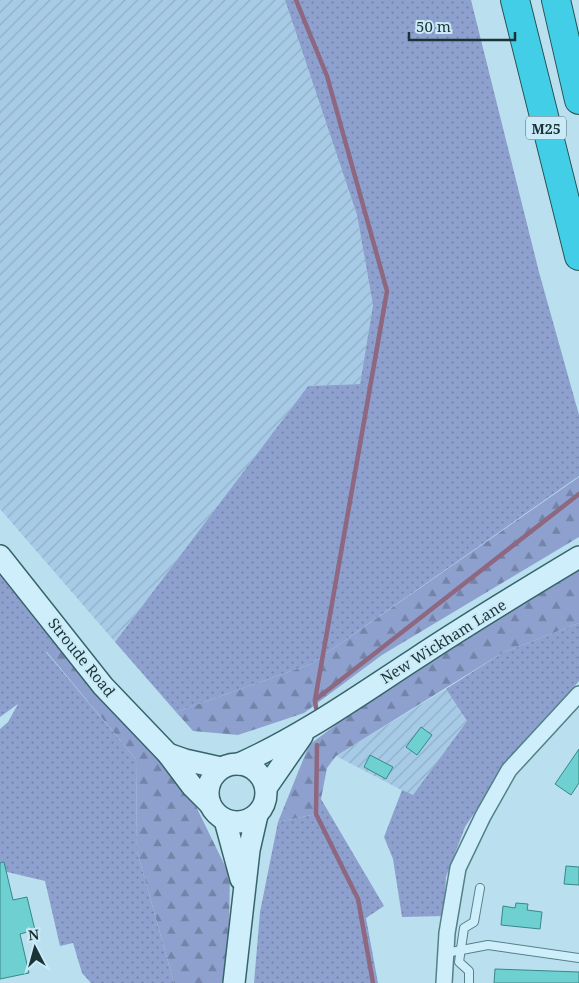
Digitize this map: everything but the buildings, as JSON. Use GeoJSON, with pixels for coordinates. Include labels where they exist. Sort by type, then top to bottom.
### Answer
{"type":"FeatureCollection","features":[{"type":"Feature","properties":{"kind":"highway","name":"M25"},"geometry":{"type":"LineString","coordinates":[[514,0],[579,256]]}},
{"type":"Feature","properties":{"kind":"highway","name":"M25"},"geometry":{"type":"LineString","coordinates":[[556,0],[579,100]]}},
{"type":"Feature","properties":{"kind":"street","name":"Stroude Road"},"geometry":{"type":"LineString","coordinates":[[0,556],[103,686],[168,754],[192,786],[210,804]]}},
{"type":"Feature","properties":{"kind":"street","name":"New Wickham Lane"},"geometry":{"type":"LineString","coordinates":[[230,766],[282,743],[308,728],[450,636],[579,556]]}},
{"type":"Feature","properties":{"kind":"street"},"geometry":{"type":"LineString","coordinates":[[444,983],[453,952],[447,933],[458,868],[483,816],[509,770],[579,694]]}},
{"type":"Feature","properties":{"kind":"street","name":"New Wickham Lane"},"geometry":{"type":"LineString","coordinates":[[266,788],[308,728]]}},
{"type":"Feature","properties":{"kind":"street","name":"Stroude Road"},"geometry":{"type":"LineString","coordinates":[[168,754],[185,760],[230,766]]}},
{"type":"Feature","properties":{"kind":"street"},"geometry":{"type":"LineString","coordinates":[[246,765],[257,771],[264,782],[266,798],[263,807],[250,820],[241,822],[225,820],[213,811],[210,804],[208,788],[215,774],[230,766],[246,765]]}},
{"type":"Feature","properties":{"kind":"street"},"geometry":{"type":"LineString","coordinates":[[234,983],[243,894],[249,850],[257,814]]}},
{"type":"Feature","properties":{"kind":"street"},"geometry":{"type":"LineString","coordinates":[[225,820],[239,869],[243,894]]}},
{"type":"Feature","properties":{"kind":"lane"},"geometry":{"type":"LineString","coordinates":[[453,952],[464,928],[474,922],[480,888]]}},
{"type":"Feature","properties":{"kind":"lane"},"geometry":{"type":"LineString","coordinates":[[453,952],[488,945],[579,958]]}},
{"type":"Feature","properties":{"kind":"lane"},"geometry":{"type":"LineString","coordinates":[[453,952],[459,962],[469,971],[469,983]]}},
{"type":"Feature","properties":{"kind":"shaded area"},"geometry":{"type":"Polygon","coordinates":[[[0,0],[285,0],[357,215],[373,305],[360,384],[308,386],[115,642],[0,509],[0,0]]]}},
{"type":"Feature","properties":{"kind":"shaded area"},"geometry":{"type":"Polygon","coordinates":[[[446,689],[467,721],[413,796],[336,756],[446,689]]]}},
{"type":"Feature","properties":{"kind":"green space"},"geometry":{"type":"Polygon","coordinates":[[[285,0],[471,0],[539,272],[579,415],[579,476],[311,664],[176,712],[115,642],[308,386],[360,384],[373,305],[357,215],[285,0]]]}},
{"type":"Feature","properties":{"kind":"green space"},"geometry":{"type":"Polygon","coordinates":[[[579,477],[579,537],[382,655],[304,713],[238,735],[193,731],[176,712],[311,664],[579,477]]]}},
{"type":"Feature","properties":{"kind":"green space"},"geometry":{"type":"Polygon","coordinates":[[[579,566],[579,623],[502,653],[336,756],[327,768],[321,799],[321,812],[278,822],[309,745],[385,688],[579,566]]]}},
{"type":"Feature","properties":{"kind":"green space"},"geometry":{"type":"Polygon","coordinates":[[[0,572],[69,652],[46,652],[136,759],[137,851],[174,983],[91,983],[82,973],[73,943],[60,946],[45,881],[7,872],[0,874],[0,729],[8,722],[18,704],[0,717],[0,572]]]}},
{"type":"Feature","properties":{"kind":"green space"},"geometry":{"type":"Polygon","coordinates":[[[579,623],[579,681],[505,767],[465,827],[446,877],[444,916],[402,917],[393,859],[384,837],[402,790],[413,795],[467,721],[446,689],[502,653],[579,623]]]}},
{"type":"Feature","properties":{"kind":"green space"},"geometry":{"type":"Polygon","coordinates":[[[46,651],[69,652],[187,788],[230,876],[228,983],[174,983],[137,851],[136,759],[46,651]]]}},
{"type":"Feature","properties":{"kind":"green space"},"geometry":{"type":"Polygon","coordinates":[[[321,799],[384,906],[366,918],[378,983],[254,983],[260,912],[278,822],[316,814],[321,811],[321,799]]]}},
{"type":"Feature","properties":{"kind":"waterway"},"geometry":{"type":"LineString","coordinates":[[296,0],[327,76],[387,291],[315,700],[316,708]]}},
{"type":"Feature","properties":{"kind":"waterway"},"geometry":{"type":"LineString","coordinates":[[315,700],[579,494]]}},
{"type":"Feature","properties":{"kind":"waterway"},"geometry":{"type":"LineString","coordinates":[[317,745],[316,814],[358,899],[373,983]]}}]}
